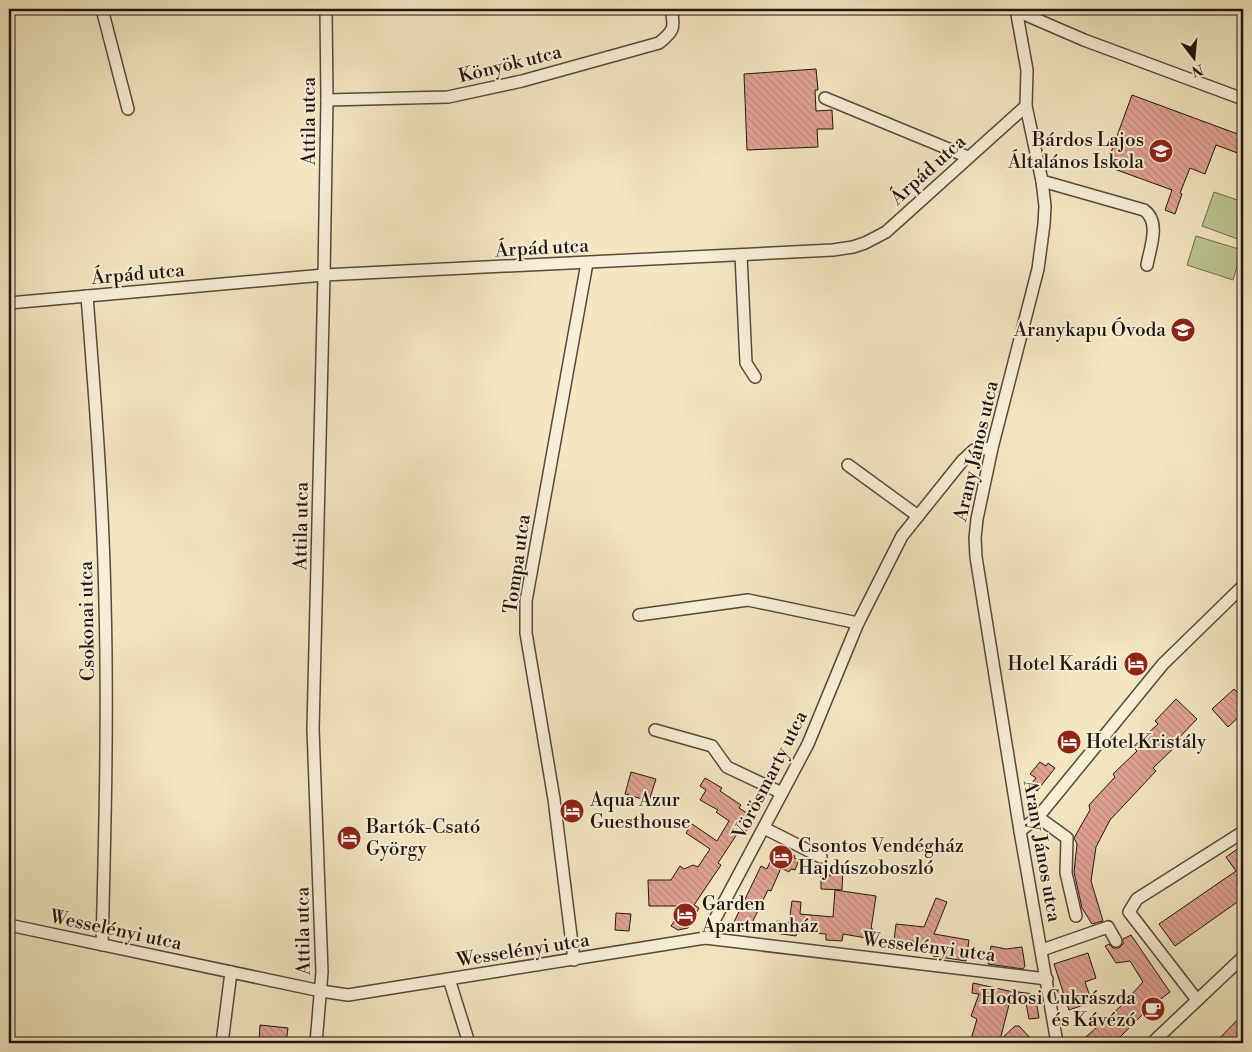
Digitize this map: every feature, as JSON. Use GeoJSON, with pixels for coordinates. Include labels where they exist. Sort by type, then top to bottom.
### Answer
{"type":"FeatureCollection","features":[{"type":"Feature","properties":{"kind":"street"},"geometry":{"type":"LineString","coordinates":[[102,9],[128,109]]}},
{"type":"Feature","properties":{"kind":"street","name":"Attila utca"},"geometry":{"type":"LineString","coordinates":[[316,1043],[322,972],[313,729],[324,275],[327,100],[326,9]]}},
{"type":"Feature","properties":{"kind":"street","name":"Könyök utca"},"geometry":{"type":"LineString","coordinates":[[327,100],[448,97],[522,81],[658,42],[671,33],[674,23],[672,9]]}},
{"type":"Feature","properties":{"kind":"street"},"geometry":{"type":"LineString","coordinates":[[1017,10],[1084,40],[1243,98]]}},
{"type":"Feature","properties":{"kind":"street","name":"Arany János utca"},"geometry":{"type":"LineString","coordinates":[[1017,10],[1027,70],[1026,106],[1042,181],[1045,206],[1042,249],[992,448],[977,519],[975,538],[976,557],[1020,830],[1057,1043]]}},
{"type":"Feature","properties":{"kind":"street"},"geometry":{"type":"LineString","coordinates":[[825,98],[968,157]]}},
{"type":"Feature","properties":{"kind":"street","name":"Árpád utca"},"geometry":{"type":"LineString","coordinates":[[9,302],[324,275],[741,255],[833,250],[853,247],[870,241],[886,232],[1026,106]]}},
{"type":"Feature","properties":{"kind":"street"},"geometry":{"type":"LineString","coordinates":[[1042,181],[1148,212],[1154,229],[1147,265]]}},
{"type":"Feature","properties":{"kind":"street"},"geometry":{"type":"LineString","coordinates":[[741,255],[746,363],[755,378]]}},
{"type":"Feature","properties":{"kind":"street","name":"Tompa utca"},"geometry":{"type":"LineString","coordinates":[[574,960],[554,799],[526,633],[526,600],[587,263]]}},
{"type":"Feature","properties":{"kind":"street","name":"Csokonai utca"},"geometry":{"type":"LineString","coordinates":[[87,296],[100,450],[105,602],[106,768],[102,945]]}},
{"type":"Feature","properties":{"kind":"street","name":"Vörösmarty utca"},"geometry":{"type":"LineString","coordinates":[[705,938],[808,744],[858,623],[902,536],[963,460],[974,450],[992,448]]}},
{"type":"Feature","properties":{"kind":"street"},"geometry":{"type":"LineString","coordinates":[[848,465],[918,516]]}},
{"type":"Feature","properties":{"kind":"street"},"geometry":{"type":"LineString","coordinates":[[1020,830],[1038,817],[1158,670],[1243,586]]}},
{"type":"Feature","properties":{"kind":"street"},"geometry":{"type":"LineString","coordinates":[[639,615],[748,600],[858,623]]}},
{"type":"Feature","properties":{"kind":"street"},"geometry":{"type":"LineString","coordinates":[[655,730],[712,746],[727,767],[782,793]]}},
{"type":"Feature","properties":{"kind":"street"},"geometry":{"type":"LineString","coordinates":[[1038,817],[1067,838],[1066,873],[1076,916]]}},
{"type":"Feature","properties":{"kind":"street"},"geometry":{"type":"LineString","coordinates":[[764,828],[821,857]]}},
{"type":"Feature","properties":{"kind":"street"},"geometry":{"type":"LineString","coordinates":[[1197,1000],[1129,912],[1137,899],[1243,832]]}},
{"type":"Feature","properties":{"kind":"street","name":"Wesselényi utca"},"geometry":{"type":"LineString","coordinates":[[9,925],[321,991],[348,995],[705,938],[1047,979]]}},
{"type":"Feature","properties":{"kind":"street"},"geometry":{"type":"LineString","coordinates":[[1042,950],[1108,927],[1116,941]]}},
{"type":"Feature","properties":{"kind":"street"},"geometry":{"type":"LineString","coordinates":[[1152,1043],[1243,957]]}},
{"type":"Feature","properties":{"kind":"street"},"geometry":{"type":"LineString","coordinates":[[222,1043],[231,972]]}},
{"type":"Feature","properties":{"kind":"street"},"geometry":{"type":"LineString","coordinates":[[449,979],[469,1043]]}},
{"type":"Feature","properties":{"kind":"green space"},"geometry":{"type":"Polygon","coordinates":[[[1214,192],[1243,202],[1243,241],[1202,226],[1214,192]]]}},
{"type":"Feature","properties":{"kind":"green space"},"geometry":{"type":"Polygon","coordinates":[[[1196,236],[1242,250],[1233,280],[1187,265],[1196,236]]]}},
{"type":"Feature","properties":{"kind":"building"},"geometry":{"type":"Polygon","coordinates":[[[816,69],[818,90],[815,90],[816,111],[832,110],[833,129],[817,129],[818,147],[747,150],[744,74],[816,69]]]}},
{"type":"Feature","properties":{"kind":"building"},"geometry":{"type":"Polygon","coordinates":[[[1132,95],[1243,136],[1243,155],[1216,145],[1205,174],[1190,168],[1180,193],[1182,194],[1175,214],[1165,210],[1172,190],[1106,166],[1132,95]]]}},
{"type":"Feature","properties":{"kind":"building"},"geometry":{"type":"Polygon","coordinates":[[[1234,689],[1243,699],[1243,713],[1228,727],[1212,709],[1234,689]]]}},
{"type":"Feature","properties":{"kind":"building"},"geometry":{"type":"Polygon","coordinates":[[[1176,699],[1197,719],[1175,742],[1178,744],[1153,768],[1156,771],[1110,820],[1096,847],[1091,881],[1103,921],[1092,924],[1082,908],[1074,872],[1077,844],[1074,838],[1090,810],[1089,805],[1115,777],[1113,774],[1137,751],[1133,747],[1158,724],[1155,721],[1176,699]]]}},
{"type":"Feature","properties":{"kind":"building"},"geometry":{"type":"Polygon","coordinates":[[[1040,762],[1046,766],[1048,763],[1055,768],[1037,791],[1030,785],[1036,778],[1030,774],[1040,762]]]}},
{"type":"Feature","properties":{"kind":"building"},"geometry":{"type":"Polygon","coordinates":[[[631,772],[656,779],[649,801],[625,794],[631,772]]]}},
{"type":"Feature","properties":{"kind":"building"},"geometry":{"type":"Polygon","coordinates":[[[705,778],[722,788],[720,791],[741,805],[739,808],[755,818],[746,831],[741,828],[718,863],[721,865],[694,905],[699,908],[688,928],[678,930],[671,926],[680,906],[649,906],[648,880],[671,880],[680,866],[684,869],[693,865],[698,867],[710,849],[686,833],[692,824],[717,841],[729,821],[716,812],[718,810],[700,800],[706,790],[700,786],[705,778]]]}},
{"type":"Feature","properties":{"kind":"building"},"geometry":{"type":"Polygon","coordinates":[[[1243,845],[1243,882],[1241,879],[1237,881],[1243,889],[1243,898],[1175,946],[1159,924],[1236,871],[1226,857],[1243,845]]]}},
{"type":"Feature","properties":{"kind":"building"},"geometry":{"type":"Polygon","coordinates":[[[775,850],[780,852],[781,850],[795,856],[794,858],[799,860],[795,870],[791,869],[789,872],[781,868],[771,891],[768,890],[751,925],[747,924],[744,930],[733,924],[761,866],[767,869],[775,850]]]}},
{"type":"Feature","properties":{"kind":"building"},"geometry":{"type":"Polygon","coordinates":[[[830,867],[843,867],[842,890],[821,889],[821,876],[830,876],[830,867]]]}},
{"type":"Feature","properties":{"kind":"building"},"geometry":{"type":"Polygon","coordinates":[[[835,890],[876,896],[871,929],[873,929],[872,939],[843,934],[842,941],[826,940],[826,934],[797,932],[796,936],[775,933],[777,921],[789,923],[792,901],[801,902],[800,914],[833,917],[835,890]]]}},
{"type":"Feature","properties":{"kind":"building"},"geometry":{"type":"Polygon","coordinates":[[[936,898],[947,902],[934,934],[969,940],[966,961],[933,956],[934,949],[910,940],[910,943],[894,941],[896,924],[924,927],[936,898]]]}},
{"type":"Feature","properties":{"kind":"building"},"geometry":{"type":"Polygon","coordinates":[[[616,913],[631,914],[629,931],[615,930],[616,913]]]}},
{"type":"Feature","properties":{"kind":"building"},"geometry":{"type":"Polygon","coordinates":[[[1131,935],[1170,992],[1149,1008],[1114,1043],[1079,1043],[1120,1007],[1143,982],[1130,961],[1116,963],[1105,946],[1109,944],[1113,948],[1119,948],[1123,944],[1123,939],[1131,935]]]}},
{"type":"Feature","properties":{"kind":"building"},"geometry":{"type":"Polygon","coordinates":[[[991,946],[1006,949],[1022,947],[1025,966],[1023,969],[988,964],[991,946]]]}},
{"type":"Feature","properties":{"kind":"building"},"geometry":{"type":"Polygon","coordinates":[[[1088,953],[1096,978],[1085,982],[1092,1002],[1069,1010],[1054,964],[1088,953]]]}},
{"type":"Feature","properties":{"kind":"building"},"geometry":{"type":"Polygon","coordinates":[[[973,983],[1009,991],[1035,994],[1039,1018],[1029,1019],[1026,1003],[1010,1001],[1000,1040],[1015,1026],[1019,1026],[1035,1043],[981,1043],[971,1039],[977,1019],[971,1016],[979,994],[972,993],[973,983]]]}},
{"type":"Feature","properties":{"kind":"building"},"geometry":{"type":"Polygon","coordinates":[[[1243,1014],[1243,1043],[1215,1043],[1243,1014]]]}},
{"type":"Feature","properties":{"kind":"building"},"geometry":{"type":"Polygon","coordinates":[[[260,1025],[288,1028],[286,1043],[259,1043],[260,1025]]]}},
{"type":"Feature","properties":{"kind":"place","name":"Bárdos Lajos Általános Iskola"},"geometry":{"type":"Point","coordinates":[1161,151]}},
{"type":"Feature","properties":{"kind":"place","name":"Aranykapu Óvoda"},"geometry":{"type":"Point","coordinates":[1183,330]}},
{"type":"Feature","properties":{"kind":"place","name":"Hotel Karádi"},"geometry":{"type":"Point","coordinates":[1136,664]}},
{"type":"Feature","properties":{"kind":"place","name":"Hotel Kristály"},"geometry":{"type":"Point","coordinates":[1069,742]}},
{"type":"Feature","properties":{"kind":"place","name":"Aqua Azur Guesthouse"},"geometry":{"type":"Point","coordinates":[572,811]}},
{"type":"Feature","properties":{"kind":"place","name":"Bartók-Csató György"},"geometry":{"type":"Point","coordinates":[349,838]}},
{"type":"Feature","properties":{"kind":"place","name":"Csontos Vendégház Hajdúszoboszló"},"geometry":{"type":"Point","coordinates":[781,857]}},
{"type":"Feature","properties":{"kind":"place","name":"Garden Apartmanház"},"geometry":{"type":"Point","coordinates":[685,915]}},
{"type":"Feature","properties":{"kind":"place","name":"Hodosi Cukrászda és Kávézó"},"geometry":{"type":"Point","coordinates":[1153,1009]}}]}
